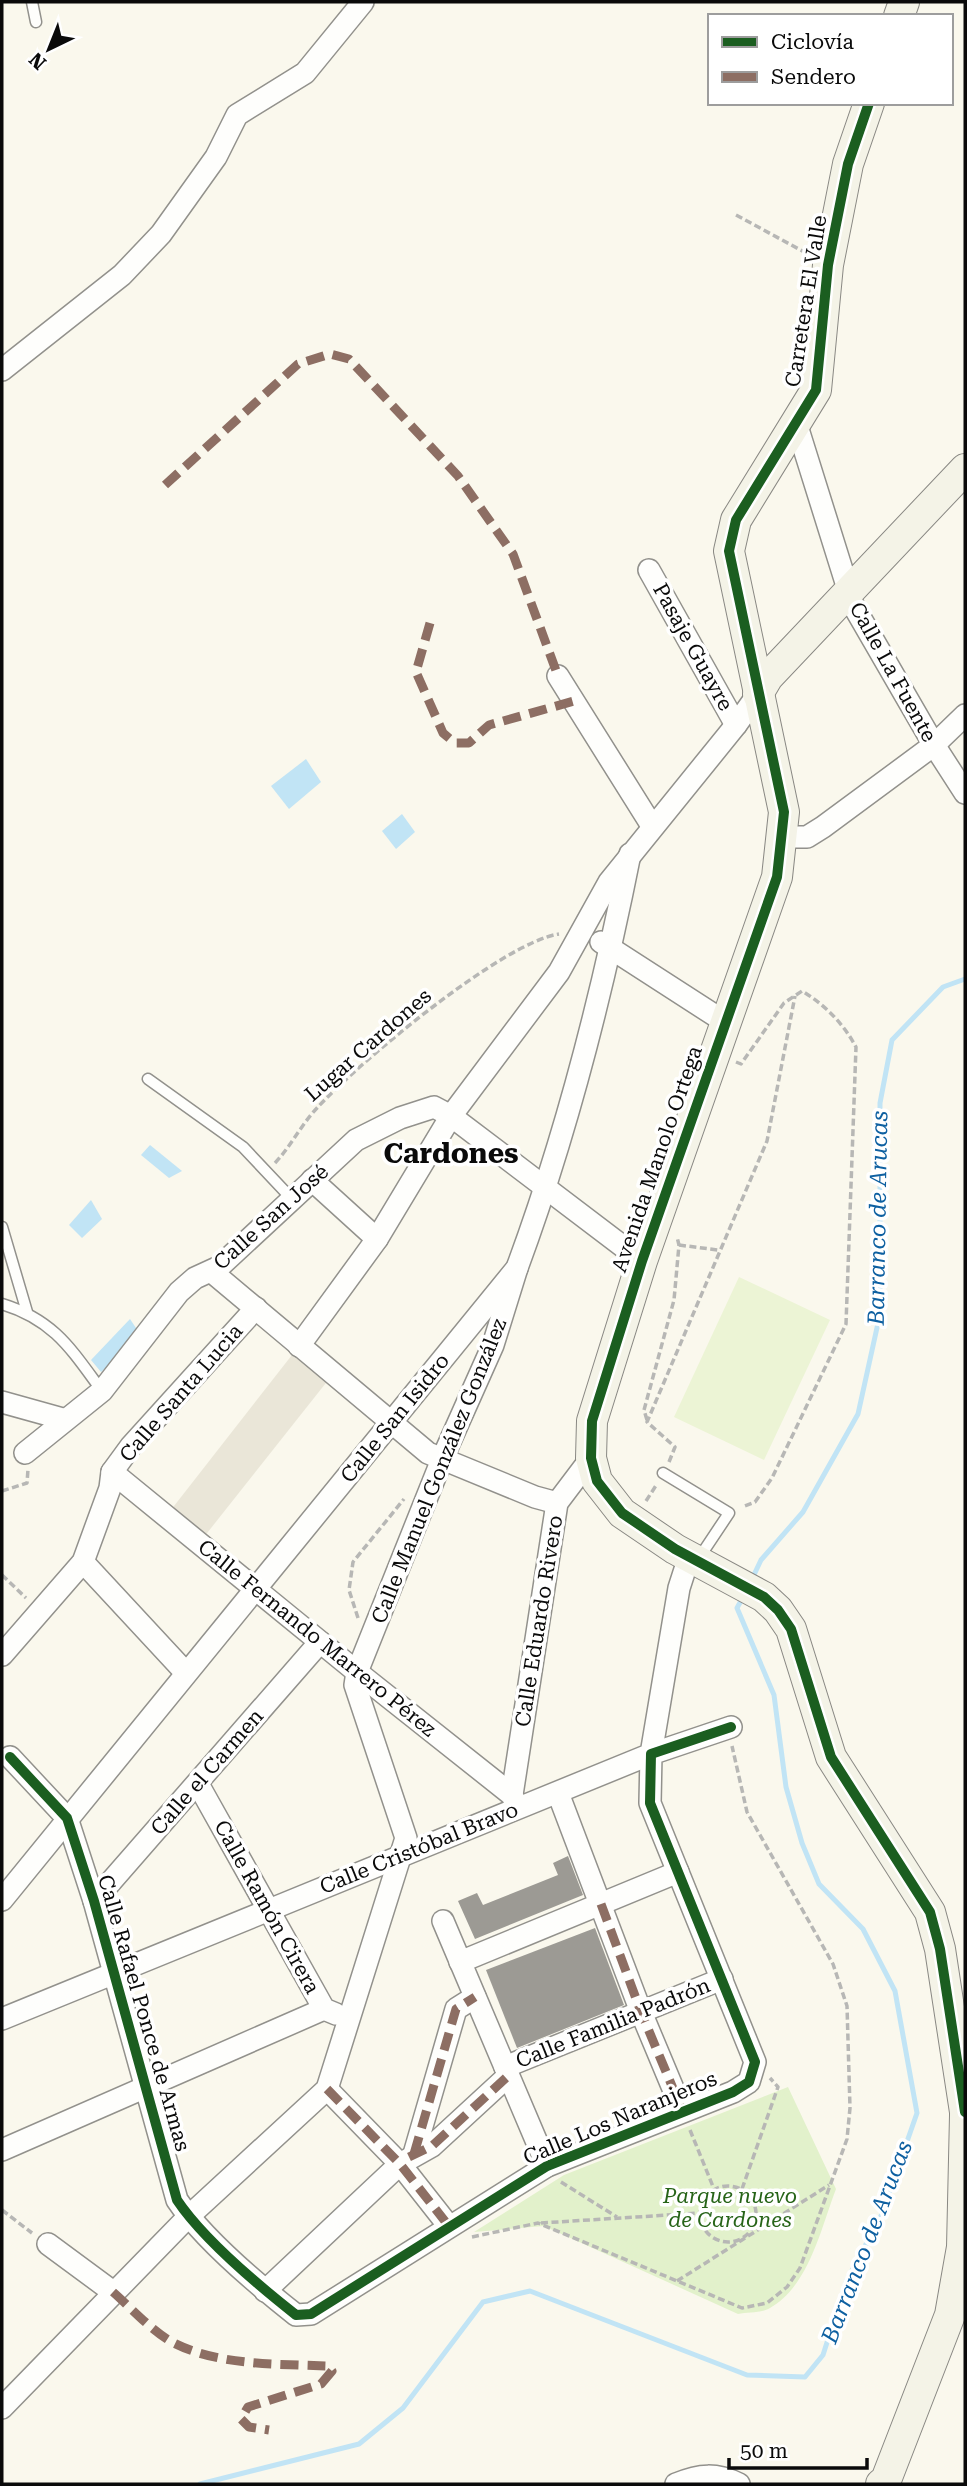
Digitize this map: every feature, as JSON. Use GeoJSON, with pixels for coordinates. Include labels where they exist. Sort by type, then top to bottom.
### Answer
{"type":"FeatureCollection","features":[{"type":"Feature","properties":{"kind":"street"},"geometry":{"type":"LineString","coordinates":[[2,370],[122,275],[161,234],[216,157],[237,115],[305,73],[363,2]]}},
{"type":"Feature","properties":{"kind":"street","name":"Carretera El Valle"},"geometry":{"type":"LineString","coordinates":[[758,694],[729,551],[736,520],[797,426],[816,390],[828,265],[848,164],[868,105]]}},
{"type":"Feature","properties":{"kind":"street","name":"Calle La Fuente"},"geometry":{"type":"LineString","coordinates":[[797,426],[853,605],[965,793]]}},
{"type":"Feature","properties":{"kind":"street"},"geometry":{"type":"LineString","coordinates":[[299,1346],[377,1239],[451,1116],[559,972],[609,882],[652,825],[736,725],[792,652],[965,469]]}},
{"type":"Feature","properties":{"kind":"street","name":"Pasaje Guayre"},"geometry":{"type":"LineString","coordinates":[[649,569],[736,725]]}},
{"type":"Feature","properties":{"kind":"street"},"geometry":{"type":"LineString","coordinates":[[748,647],[773,656],[792,652]]}},
{"type":"Feature","properties":{"kind":"street"},"geometry":{"type":"LineString","coordinates":[[558,676],[652,825]]}},
{"type":"Feature","properties":{"kind":"street","name":"Avenida Manolo Ortega"},"geometry":{"type":"LineString","coordinates":[[758,694],[768,727],[781,800],[783,837],[777,877],[642,1261],[592,1421],[591,1458],[597,1481],[622,1513],[693,1559],[764,1597],[778,1610],[791,1629],[831,1757],[930,1912],[940,1949],[965,2113],[962,2247],[950,2315],[886,2480],[881,2484]]}},
{"type":"Feature","properties":{"kind":"street"},"geometry":{"type":"LineString","coordinates":[[783,837],[807,837],[934,745],[965,715]]}},
{"type":"Feature","properties":{"kind":"street","name":"Calle San Isidro"},"geometry":{"type":"LineString","coordinates":[[2,1900],[517,1268],[546,1188],[586,1047],[630,854]]}},
{"type":"Feature","properties":{"kind":"street"},"geometry":{"type":"LineString","coordinates":[[584,931],[721,1034]]}},
{"type":"Feature","properties":{"kind":"street","name":"Calle San José"},"geometry":{"type":"LineString","coordinates":[[25,1453],[63,1419],[102,1391],[179,1292],[195,1278],[212,1272],[356,1140],[400,1118],[434,1108],[451,1116]]}},
{"type":"Feature","properties":{"kind":"street"},"geometry":{"type":"LineString","coordinates":[[451,1116],[642,1261]]}},
{"type":"Feature","properties":{"kind":"street"},"geometry":{"type":"LineString","coordinates":[[312,1180],[377,1239]]}},
{"type":"Feature","properties":{"kind":"street","name":"Calle Manuel González González"},"geometry":{"type":"LineString","coordinates":[[357,1672],[443,1457],[493,1345],[517,1268]]}},
{"type":"Feature","properties":{"kind":"street"},"geometry":{"type":"LineString","coordinates":[[212,1272],[428,1453],[535,1497],[557,1503]]}},
{"type":"Feature","properties":{"kind":"street","name":"Calle Santa Lucia"},"geometry":{"type":"LineString","coordinates":[[2,1655],[83,1562],[110,1488],[112,1472],[131,1446],[256,1308]]}},
{"type":"Feature","properties":{"kind":"street"},"geometry":{"type":"LineString","coordinates":[[2,1402],[63,1419]]}},
{"type":"Feature","properties":{"kind":"street","name":"Calle Eduardo Rivero"},"geometry":{"type":"LineString","coordinates":[[515,1801],[557,1503],[591,1458]]}},
{"type":"Feature","properties":{"kind":"street","name":"Calle Fernando Marrero Pérez"},"geometry":{"type":"LineString","coordinates":[[112,1472],[515,1801]]}},
{"type":"Feature","properties":{"kind":"street"},"geometry":{"type":"LineString","coordinates":[[693,1559],[679,1588],[651,1754],[649,1803],[755,2062]]}},
{"type":"Feature","properties":{"kind":"street"},"geometry":{"type":"LineString","coordinates":[[83,1562],[186,1673]]}},
{"type":"Feature","properties":{"kind":"street","name":"Calle el Carmen"},"geometry":{"type":"LineString","coordinates":[[93,1901],[320,1642]]}},
{"type":"Feature","properties":{"kind":"street"},"geometry":{"type":"LineString","coordinates":[[2,2408],[188,2217],[327,2088],[406,1838],[355,1685],[357,1672]]}},
{"type":"Feature","properties":{"kind":"street","name":"Calle Cristóbal Bravo"},"geometry":{"type":"LineString","coordinates":[[2,2019],[401,1858],[515,1801],[558,1793],[651,1754],[731,1727]]}},
{"type":"Feature","properties":{"kind":"street"},"geometry":{"type":"LineString","coordinates":[[10,1757],[67,1818]]}},
{"type":"Feature","properties":{"kind":"street","name":"Calle Ramón Cirera"},"geometry":{"type":"LineString","coordinates":[[198,1784],[324,2009],[348,2019]]}},
{"type":"Feature","properties":{"kind":"street"},"geometry":{"type":"LineString","coordinates":[[558,1793],[640,2012],[682,2110]]}},
{"type":"Feature","properties":{"kind":"street","name":"Calle Rafael Ponce de Armas"},"geometry":{"type":"LineString","coordinates":[[67,1818],[148,2088],[177,2200],[188,2217]]}},
{"type":"Feature","properties":{"kind":"street"},"geometry":{"type":"LineString","coordinates":[[460,1962],[678,1872]]}},
{"type":"Feature","properties":{"kind":"street"},"geometry":{"type":"LineString","coordinates":[[443,1921],[547,2166]]}},
{"type":"Feature","properties":{"kind":"street","name":"Calle Familia Padrón"},"geometry":{"type":"LineString","coordinates":[[507,2071],[722,1979]]}},
{"type":"Feature","properties":{"kind":"street"},"geometry":{"type":"LineString","coordinates":[[407,2159],[456,2009],[475,1997]]}},
{"type":"Feature","properties":{"kind":"street"},"geometry":{"type":"LineString","coordinates":[[2,2150],[324,2009]]}},
{"type":"Feature","properties":{"kind":"street","name":"Calle Los Naranjeros"},"geometry":{"type":"LineString","coordinates":[[188,2217],[265,2291],[296,2315],[311,2314],[448,2225],[547,2166],[682,2110],[733,2092],[749,2082],[755,2062]]}},
{"type":"Feature","properties":{"kind":"street"},"geometry":{"type":"LineString","coordinates":[[265,2291],[407,2159],[432,2146],[507,2071]]}},
{"type":"Feature","properties":{"kind":"street"},"geometry":{"type":"LineString","coordinates":[[327,2088],[407,2159],[448,2225]]}},
{"type":"Feature","properties":{"kind":"street"},"geometry":{"type":"LineString","coordinates":[[48,2244],[113,2292]]}},
{"type":"Feature","properties":{"kind":"street"},"geometry":{"type":"LineString","coordinates":[[676,2484],[696,2475],[721,2475],[739,2484]]}},
{"type":"Feature","properties":{"kind":"lane"},"geometry":{"type":"LineString","coordinates":[[32,2],[36,22]]}},
{"type":"Feature","properties":{"kind":"lane"},"geometry":{"type":"LineString","coordinates":[[148,1079],[243,1147],[292,1199]]}},
{"type":"Feature","properties":{"kind":"lane"},"geometry":{"type":"LineString","coordinates":[[2,1227],[27,1312]]}},
{"type":"Feature","properties":{"kind":"lane"},"geometry":{"type":"LineString","coordinates":[[2,1304],[27,1312],[64,1339],[102,1391]]}},
{"type":"Feature","properties":{"kind":"lane"},"geometry":{"type":"LineString","coordinates":[[663,1473],[729,1513],[693,1559]]}},
{"type":"Feature","properties":{"kind":"path"},"geometry":{"type":"LineString","coordinates":[[736,215],[828,265]]}},
{"type":"Feature","properties":{"kind":"path"},"geometry":{"type":"LineString","coordinates":[[721,1034],[732,1051],[733,1061],[741,1064],[784,1003],[802,991],[819,1001],[847,1031],[856,1047],[846,1324],[772,1478],[755,1502],[729,1513]]}},
{"type":"Feature","properties":{"kind":"path"},"geometry":{"type":"LineString","coordinates":[[647,1422],[718,1250],[767,1141],[795,995]]}},
{"type":"Feature","properties":{"kind":"path"},"geometry":{"type":"LineString","coordinates":[[632,1520],[663,1473],[675,1447],[647,1422],[644,1410],[674,1300],[679,1245],[676,1234],[655,1223]]}},
{"type":"Feature","properties":{"kind":"path"},"geometry":{"type":"LineString","coordinates":[[679,1245],[718,1250]]}},
{"type":"Feature","properties":{"kind":"path"},"geometry":{"type":"LineString","coordinates":[[2,1491],[27,1483],[25,1453]]}},
{"type":"Feature","properties":{"kind":"path"},"geometry":{"type":"LineString","coordinates":[[368,1647],[349,1590],[353,1562],[412,1489],[434,1480]]}},
{"type":"Feature","properties":{"kind":"path"},"geometry":{"type":"LineString","coordinates":[[2,1575],[40,1611]]}},
{"type":"Feature","properties":{"kind":"path"},"geometry":{"type":"LineString","coordinates":[[742,2189],[778,2087],[755,2062]]}},
{"type":"Feature","properties":{"kind":"path"},"geometry":{"type":"LineString","coordinates":[[682,2110],[714,2189]]}},
{"type":"Feature","properties":{"kind":"path"},"geometry":{"type":"LineString","coordinates":[[547,2166],[560,2182],[618,2218]]}},
{"type":"Feature","properties":{"kind":"path"},"geometry":{"type":"LineString","coordinates":[[677,2281],[744,2237],[751,2231],[756,2213],[754,2204],[742,2189],[728,2186],[714,2189],[702,2204],[700,2213],[705,2230],[718,2241],[736,2241],[744,2237],[756,2233],[831,2184]]}},
{"type":"Feature","properties":{"kind":"path"},"geometry":{"type":"LineString","coordinates":[[2,2210],[48,2244]]}},
{"type":"Feature","properties":{"kind":"path"},"geometry":{"type":"LineString","coordinates":[[538,2223],[700,2213]]}},
{"type":"Feature","properties":{"kind":"green space"},"geometry":{"type":"Polygon","coordinates":[[[739,1277],[830,1320],[764,1460],[674,1417],[739,1277]]]}},
{"type":"Feature","properties":{"kind":"green space","name":"Parque nuevo de Cardones"},"geometry":{"type":"Polygon","coordinates":[[[788,2087],[836,2189],[804,2271],[795,2286],[767,2310],[738,2314],[544,2226],[474,2232],[564,2175],[788,2087]]]}},
{"type":"Feature","properties":{"kind":"shaded area"},"geometry":{"type":"Polygon","coordinates":[[[299,1346],[333,1374],[200,1542],[167,1515],[299,1346]]]}},
{"type":"Feature","properties":{"kind":"water"},"geometry":{"type":"Polygon","coordinates":[[[306,759],[321,782],[289,809],[271,786],[306,759]]]}},
{"type":"Feature","properties":{"kind":"water"},"geometry":{"type":"Polygon","coordinates":[[[402,814],[415,832],[396,849],[382,831],[402,814]]]}},
{"type":"Feature","properties":{"kind":"water"},"geometry":{"type":"Polygon","coordinates":[[[150,1145],[182,1171],[169,1178],[141,1155],[150,1145]]]}},
{"type":"Feature","properties":{"kind":"water"},"geometry":{"type":"Polygon","coordinates":[[[91,1200],[102,1219],[82,1238],[69,1225],[91,1200]]]}},
{"type":"Feature","properties":{"kind":"water"},"geometry":{"type":"Polygon","coordinates":[[[130,1319],[138,1331],[119,1357],[101,1372],[91,1360],[130,1319]]]}},
{"type":"Feature","properties":{"kind":"building"},"geometry":{"type":"Polygon","coordinates":[[[568,1856],[583,1895],[475,1939],[458,1901],[477,1893],[483,1905],[558,1875],[553,1863],[568,1856]]]}},
{"type":"Feature","properties":{"kind":"building"},"geometry":{"type":"Polygon","coordinates":[[[595,1928],[624,2005],[517,2048],[486,1970],[595,1928]]]}},
{"type":"Feature","properties":{"kind":"waterway","name":"Barranco de Arucas"},"geometry":{"type":"LineString","coordinates":[[752,1579],[761,1560],[803,1512],[858,1414],[880,1314],[880,1103],[892,1040],[943,987],[965,979]]}},
{"type":"Feature","properties":{"kind":"waterway","name":"Barranco de Arucas"},"geometry":{"type":"LineString","coordinates":[[200,2484],[359,2444],[403,2408],[483,2302],[530,2291],[747,2375],[805,2377],[823,2355],[847,2280],[881,2216],[917,2113],[895,1991],[863,1929],[819,1884],[802,1843],[786,1787],[774,1695],[737,1608],[743,1597]]}},
{"type":"Feature","properties":{"kind":"marked path"},"geometry":{"type":"LineString","coordinates":[[165,485],[298,364],[330,354],[349,359],[458,476],[513,554],[558,676]]}},
{"type":"Feature","properties":{"kind":"marked path"},"geometry":{"type":"LineString","coordinates":[[430,623],[416,672],[443,733],[455,743],[469,743],[489,725],[574,701]]}},
{"type":"Feature","properties":{"kind":"marked path"},"geometry":{"type":"LineString","coordinates":[[601,1904],[641,2012],[682,2110]]}},
{"type":"Feature","properties":{"kind":"marked path"},"geometry":{"type":"LineString","coordinates":[[414,2154],[456,2009],[475,1997]]}},
{"type":"Feature","properties":{"kind":"marked path"},"geometry":{"type":"LineString","coordinates":[[409,2157],[432,2146],[508,2076]]}},
{"type":"Feature","properties":{"kind":"marked path"},"geometry":{"type":"LineString","coordinates":[[327,2089],[400,2164],[448,2225]]}},
{"type":"Feature","properties":{"kind":"marked path"},"geometry":{"type":"LineString","coordinates":[[113,2292],[155,2331],[188,2349],[247,2362],[328,2366],[332,2371],[321,2384],[248,2407],[241,2419],[249,2427],[269,2430]]}},
{"type":"Feature","properties":{"kind":"cycle path"},"geometry":{"type":"LineString","coordinates":[[868,105],[848,164],[828,265],[816,390],[736,520],[729,551],[784,812],[777,877],[642,1261],[592,1421],[591,1458],[597,1481],[622,1513],[675,1549],[764,1597],[778,1610],[791,1629],[831,1757],[930,1912],[940,1949],[965,2112]]}},
{"type":"Feature","properties":{"kind":"cycle path"},"geometry":{"type":"LineString","coordinates":[[10,1757],[67,1818],[94,1901],[177,2200],[216,2246],[296,2315],[311,2314],[547,2166],[733,2092],[749,2082],[755,2062],[650,1803],[651,1754],[731,1727]]}},
{"type":"Feature","properties":{"kind":"district","name":"Cardones"},"geometry":{"type":"Point","coordinates":[451,1153]}}]}
